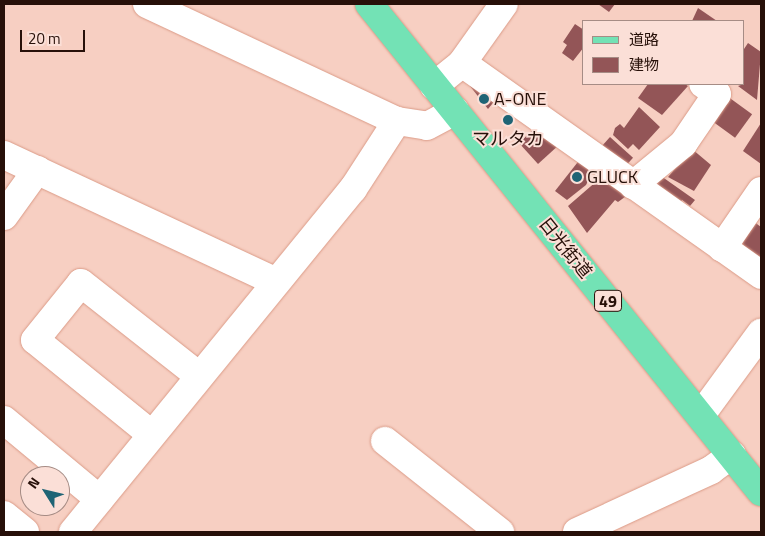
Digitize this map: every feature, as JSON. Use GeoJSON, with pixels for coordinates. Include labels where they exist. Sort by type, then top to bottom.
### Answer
{"type":"FeatureCollection","features":[{"type":"Feature","properties":{"kind":"main road","name":"日光街道"},"geometry":{"type":"LineString","coordinates":[[369,4],[761,492]]}},
{"type":"Feature","properties":{"kind":"street"},"geometry":{"type":"LineString","coordinates":[[148,4],[397,121],[427,126],[455,111]]}},
{"type":"Feature","properties":{"kind":"street"},"geometry":{"type":"LineString","coordinates":[[434,86],[462,63],[504,4]]}},
{"type":"Feature","properties":{"kind":"street"},"geometry":{"type":"LineString","coordinates":[[462,63],[633,186],[761,274]]}},
{"type":"Feature","properties":{"kind":"street"},"geometry":{"type":"LineString","coordinates":[[633,186],[683,144],[717,94],[704,85]]}},
{"type":"Feature","properties":{"kind":"street"},"geometry":{"type":"LineString","coordinates":[[73,532],[198,376],[353,189],[397,121]]}},
{"type":"Feature","properties":{"kind":"street"},"geometry":{"type":"LineString","coordinates":[[4,155],[276,282]]}},
{"type":"Feature","properties":{"kind":"street"},"geometry":{"type":"LineString","coordinates":[[4,216],[37,170]]}},
{"type":"Feature","properties":{"kind":"street"},"geometry":{"type":"LineString","coordinates":[[722,248],[761,190]]}},
{"type":"Feature","properties":{"kind":"street"},"geometry":{"type":"LineString","coordinates":[[151,434],[35,340],[58,311],[81,283],[198,376]]}},
{"type":"Feature","properties":{"kind":"street"},"geometry":{"type":"LineString","coordinates":[[701,416],[761,333]]}},
{"type":"Feature","properties":{"kind":"street"},"geometry":{"type":"LineString","coordinates":[[4,420],[99,499]]}},
{"type":"Feature","properties":{"kind":"street"},"geometry":{"type":"LineString","coordinates":[[386,441],[500,532]]}},
{"type":"Feature","properties":{"kind":"street"},"geometry":{"type":"LineString","coordinates":[[577,532],[702,474],[732,455]]}},
{"type":"Feature","properties":{"kind":"street"},"geometry":{"type":"LineString","coordinates":[[4,516],[25,532]]}},
{"type":"Feature","properties":{"kind":"building"},"geometry":{"type":"Polygon","coordinates":[[[598,4],[615,4],[609,12],[598,4]]]}},
{"type":"Feature","properties":{"kind":"building"},"geometry":{"type":"Polygon","coordinates":[[[698,8],[716,20],[692,20],[698,8]]]}},
{"type":"Feature","properties":{"kind":"building"},"geometry":{"type":"Polygon","coordinates":[[[575,24],[582,29],[582,50],[573,61],[562,53],[567,45],[563,42],[575,24]]]}},
{"type":"Feature","properties":{"kind":"building"},"geometry":{"type":"Polygon","coordinates":[[[748,43],[761,52],[757,100],[738,86],[745,85],[745,48],[748,43]]]}},
{"type":"Feature","properties":{"kind":"building"},"geometry":{"type":"Polygon","coordinates":[[[473,83],[497,98],[488,109],[470,86],[473,83]]]}},
{"type":"Feature","properties":{"kind":"building"},"geometry":{"type":"Polygon","coordinates":[[[647,85],[688,86],[662,115],[638,98],[647,85]]]}},
{"type":"Feature","properties":{"kind":"building"},"geometry":{"type":"Polygon","coordinates":[[[727,96],[752,114],[735,138],[710,119],[727,96]]]}},
{"type":"Feature","properties":{"kind":"building"},"geometry":{"type":"Polygon","coordinates":[[[639,107],[660,127],[639,150],[633,144],[628,149],[613,135],[615,128],[620,124],[624,128],[639,107]]]}},
{"type":"Feature","properties":{"kind":"building"},"geometry":{"type":"Polygon","coordinates":[[[761,123],[761,164],[743,151],[761,123]]]}},
{"type":"Feature","properties":{"kind":"building"},"geometry":{"type":"Polygon","coordinates":[[[537,126],[560,144],[538,164],[519,143],[537,126]]]}},
{"type":"Feature","properties":{"kind":"building"},"geometry":{"type":"Polygon","coordinates":[[[610,137],[633,158],[625,167],[602,146],[610,137]]]}},
{"type":"Feature","properties":{"kind":"building"},"geometry":{"type":"Polygon","coordinates":[[[692,149],[711,165],[694,191],[668,177],[692,149]]]}},
{"type":"Feature","properties":{"kind":"building"},"geometry":{"type":"Polygon","coordinates":[[[581,158],[595,168],[586,185],[567,200],[555,191],[581,158]]]}},
{"type":"Feature","properties":{"kind":"building"},"geometry":{"type":"Polygon","coordinates":[[[598,173],[629,194],[618,202],[615,200],[587,233],[568,206],[598,180],[598,173]]]}},
{"type":"Feature","properties":{"kind":"building"},"geometry":{"type":"Polygon","coordinates":[[[661,176],[695,200],[690,206],[682,200],[677,207],[651,189],[661,176]]]}},
{"type":"Feature","properties":{"kind":"building"},"geometry":{"type":"Polygon","coordinates":[[[753,221],[761,227],[761,259],[737,241],[753,221]]]}},
{"type":"Feature","properties":{"kind":"place","name":"A-ONE"},"geometry":{"type":"Point","coordinates":[484,99]}},
{"type":"Feature","properties":{"kind":"place","name":"マルタカ"},"geometry":{"type":"Point","coordinates":[508,120]}},
{"type":"Feature","properties":{"kind":"place","name":"GLUCK"},"geometry":{"type":"Point","coordinates":[577,177]}}]}
